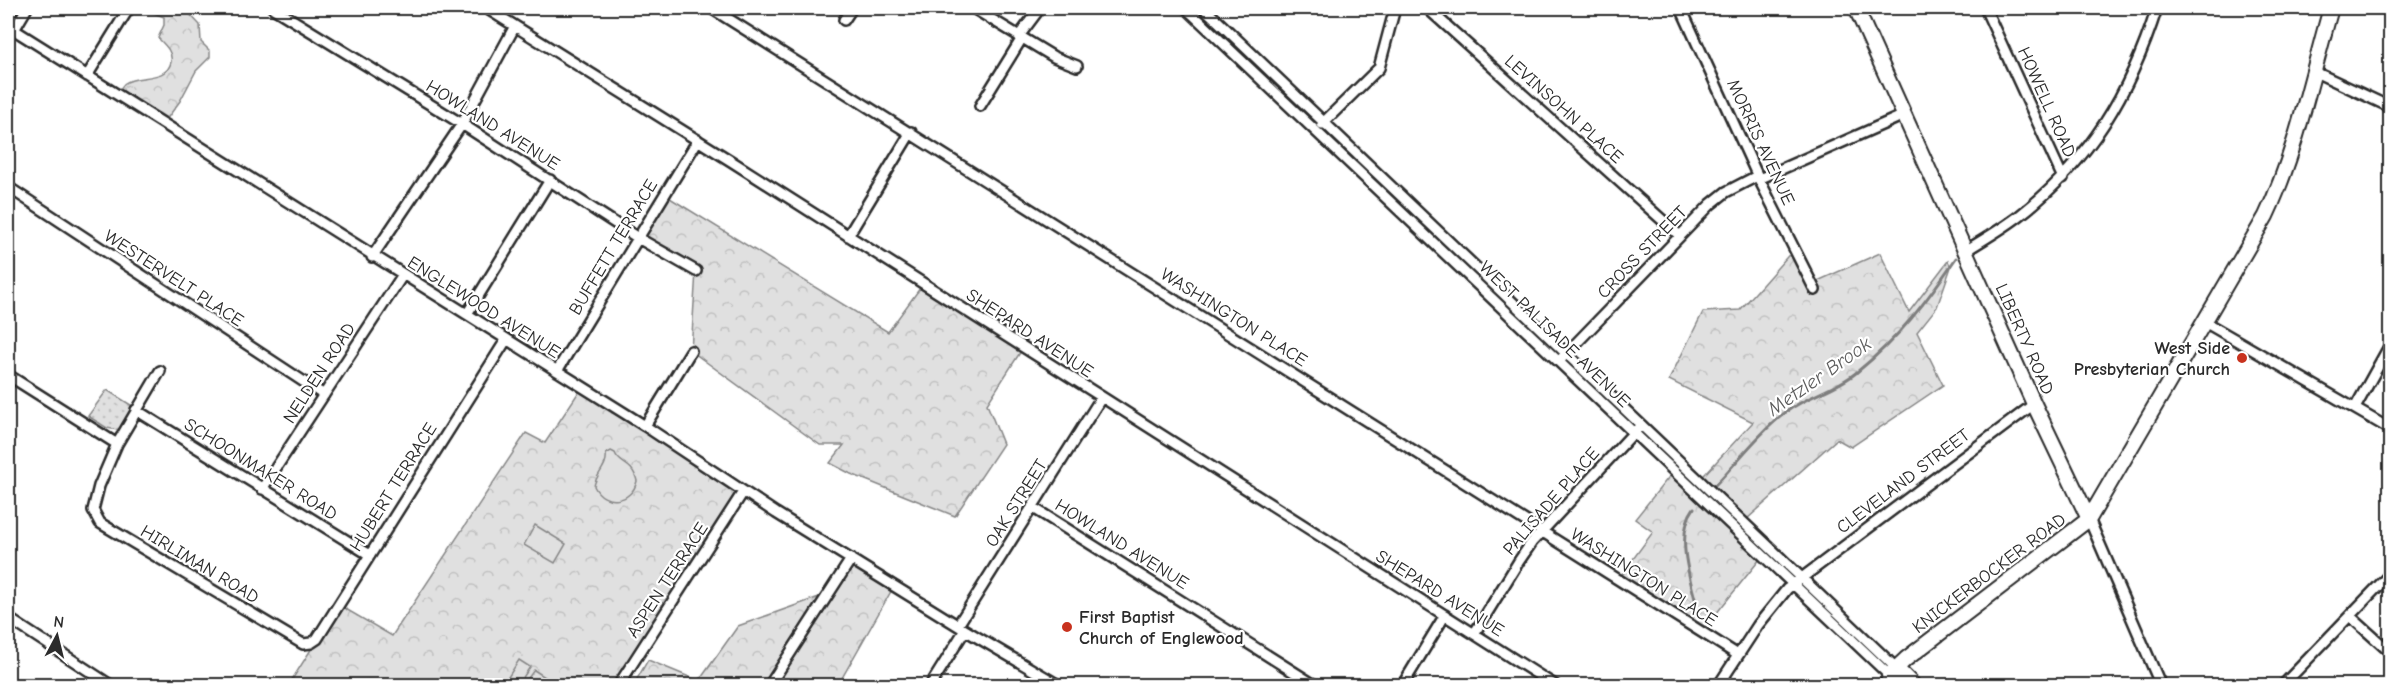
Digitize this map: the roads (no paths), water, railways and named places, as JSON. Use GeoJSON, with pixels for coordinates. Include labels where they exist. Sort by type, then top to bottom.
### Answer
{"type":"FeatureCollection","features":[{"type":"Feature","properties":{"kind":"main road","name":"LIBERTY ROAD"},"geometry":{"type":"LineString","coordinates":[[1856,8],[2034,404],[2089,519]]}},
{"type":"Feature","properties":{"kind":"main road","name":"KNICKERBOCKER ROAD"},"geometry":{"type":"LineString","coordinates":[[1889,676],[2089,519],[2266,216],[2288,163],[2331,8]]}},
{"type":"Feature","properties":{"kind":"main road","name":"WEST PALISADE AVENUE"},"geometry":{"type":"LineString","coordinates":[[1889,676],[1899,686]]}},
{"type":"Feature","properties":{"kind":"main road","name":"WEST PALISADE AVENUE"},"geometry":{"type":"LineString","coordinates":[[1889,676],[1914,686]]}},
{"type":"Feature","properties":{"kind":"street"},"geometry":{"type":"LineString","coordinates":[[10,28],[27,8]]}},
{"type":"Feature","properties":{"kind":"street"},"geometry":{"type":"LineString","coordinates":[[87,76],[129,8]]}},
{"type":"Feature","properties":{"kind":"street","name":"HOWLAND AVENUE"},"geometry":{"type":"LineString","coordinates":[[273,8],[696,271]]}},
{"type":"Feature","properties":{"kind":"street","name":"SHEPARD AVENUE"},"geometry":{"type":"LineString","coordinates":[[486,8],[698,140],[1556,686]]}},
{"type":"Feature","properties":{"kind":"street","name":"WASHINGTON PLACE"},"geometry":{"type":"LineString","coordinates":[[711,8],[1738,655]]}},
{"type":"Feature","properties":{"kind":"street"},"geometry":{"type":"LineString","coordinates":[[844,20],[852,8]]}},
{"type":"Feature","properties":{"kind":"street"},"geometry":{"type":"LineString","coordinates":[[973,8],[1053,57],[1077,66]]}},
{"type":"Feature","properties":{"kind":"street"},"geometry":{"type":"LineString","coordinates":[[980,106],[1040,8]]}},
{"type":"Feature","properties":{"kind":"street","name":"WEST PALISADE AVENUE"},"geometry":{"type":"LineString","coordinates":[[1186,8],[1889,676]]}},
{"type":"Feature","properties":{"kind":"street","name":"WEST PALISADE AVENUE"},"geometry":{"type":"LineString","coordinates":[[1204,8],[1800,578],[1889,676]]}},
{"type":"Feature","properties":{"kind":"street"},"geometry":{"type":"LineString","coordinates":[[1316,130],[1379,68],[1395,8]]}},
{"type":"Feature","properties":{"kind":"street","name":"LEVINSOHN PLACE"},"geometry":{"type":"LineString","coordinates":[[1426,8],[1680,236]]}},
{"type":"Feature","properties":{"kind":"street","name":"MORRIS AVENUE"},"geometry":{"type":"LineString","coordinates":[[1681,8],[1758,178],[1815,290]]}},
{"type":"Feature","properties":{"kind":"street","name":"HOWELL ROAD"},"geometry":{"type":"LineString","coordinates":[[1986,8],[2063,178]]}},
{"type":"Feature","properties":{"kind":"street"},"geometry":{"type":"LineString","coordinates":[[1965,251],[2018,216],[2063,178],[2093,142],[2118,103],[2137,62],[2157,8]]}},
{"type":"Feature","properties":{"kind":"street"},"geometry":{"type":"LineString","coordinates":[[372,257],[462,124],[515,26]]}},
{"type":"Feature","properties":{"kind":"street","name":"ENGLEWOOD AVENUE"},"geometry":{"type":"LineString","coordinates":[[10,28],[402,276],[467,314],[645,426],[743,492],[1060,686]]}},
{"type":"Feature","properties":{"kind":"street"},"geometry":{"type":"LineString","coordinates":[[2313,71],[2391,107]]}},
{"type":"Feature","properties":{"kind":"street","name":"CROSS STREET"},"geometry":{"type":"LineString","coordinates":[[1559,362],[1680,236],[1726,192],[1904,115]]}},
{"type":"Feature","properties":{"kind":"street"},"geometry":{"type":"LineString","coordinates":[[848,236],[911,132]]}},
{"type":"Feature","properties":{"kind":"street","name":"BUFFETT TERRACE"},"geometry":{"type":"LineString","coordinates":[[557,371],[698,140]]}},
{"type":"Feature","properties":{"kind":"street"},"geometry":{"type":"LineString","coordinates":[[467,314],[550,180]]}},
{"type":"Feature","properties":{"kind":"street","name":"WESTERVELT PLACE"},"geometry":{"type":"LineString","coordinates":[[8,187],[324,395]]}},
{"type":"Feature","properties":{"kind":"street","name":"NELDEN ROAD"},"geometry":{"type":"LineString","coordinates":[[262,489],[402,276]]}},
{"type":"Feature","properties":{"kind":"street"},"geometry":{"type":"LineString","coordinates":[[2203,321],[2391,429]]}},
{"type":"Feature","properties":{"kind":"street","name":"HUBERT TERRACE"},"geometry":{"type":"LineString","coordinates":[[303,644],[317,639],[506,340]]}},
{"type":"Feature","properties":{"kind":"street"},"geometry":{"type":"LineString","coordinates":[[2355,408],[2391,345]]}},
{"type":"Feature","properties":{"kind":"street"},"geometry":{"type":"LineString","coordinates":[[645,426],[691,351]]}},
{"type":"Feature","properties":{"kind":"street"},"geometry":{"type":"LineString","coordinates":[[8,375],[117,444],[160,371]]}},
{"type":"Feature","properties":{"kind":"street","name":"OAK STREET"},"geometry":{"type":"LineString","coordinates":[[930,686],[1032,507],[1101,398]]}},
{"type":"Feature","properties":{"kind":"street","name":"CLEVELAND STREET"},"geometry":{"type":"LineString","coordinates":[[1719,686],[1758,625],[1792,585],[2034,404]]}},
{"type":"Feature","properties":{"kind":"street","name":"SCHOONMAKER ROAD"},"geometry":{"type":"LineString","coordinates":[[136,411],[370,555]]}},
{"type":"Feature","properties":{"kind":"street","name":"PALISADE PLACE"},"geometry":{"type":"LineString","coordinates":[[1474,634],[1519,561],[1542,531],[1641,425]]}},
{"type":"Feature","properties":{"kind":"street","name":"HIRLIMAN ROAD"},"geometry":{"type":"LineString","coordinates":[[117,444],[94,501],[93,510],[100,523],[303,644]]}},
{"type":"Feature","properties":{"kind":"street","name":"ASPEN TERRACE"},"geometry":{"type":"LineString","coordinates":[[618,686],[743,492]]}},
{"type":"Feature","properties":{"kind":"street","name":"HOWLAND AVENUE"},"geometry":{"type":"LineString","coordinates":[[1032,507],[1316,686]]}},
{"type":"Feature","properties":{"kind":"street","name":"LIBERTY ROAD"},"geometry":{"type":"LineString","coordinates":[[2089,519],[2161,686]]}},
{"type":"Feature","properties":{"kind":"street"},"geometry":{"type":"LineString","coordinates":[[769,686],[851,559]]}},
{"type":"Feature","properties":{"kind":"street"},"geometry":{"type":"LineString","coordinates":[[2282,686],[2391,574]]}},
{"type":"Feature","properties":{"kind":"street"},"geometry":{"type":"LineString","coordinates":[[1402,686],[1445,615]]}},
{"type":"Feature","properties":{"kind":"street"},"geometry":{"type":"LineString","coordinates":[[2350,616],[2391,652]]}},
{"type":"Feature","properties":{"kind":"street"},"geometry":{"type":"LineString","coordinates":[[8,618],[112,686]]}},
{"type":"Feature","properties":{"kind":"waterway","name":"Metzler Brook"},"geometry":{"type":"LineString","coordinates":[[1715,485],[1776,420],[1803,401],[1849,378],[1886,346],[1911,319],[1956,258]]}},
{"type":"Feature","properties":{"kind":"waterway","name":"Metzler Brook"},"geometry":{"type":"LineString","coordinates":[[1694,508],[1686,529],[1685,552],[1695,599]]}},
{"type":"Feature","properties":{"kind":"place","name":"West Side Presbyterian Church"},"geometry":{"type":"Point","coordinates":[2242,358]}},
{"type":"Feature","properties":{"kind":"place","name":"First Baptist Church of Englewood"},"geometry":{"type":"Point","coordinates":[1067,627]}}]}
